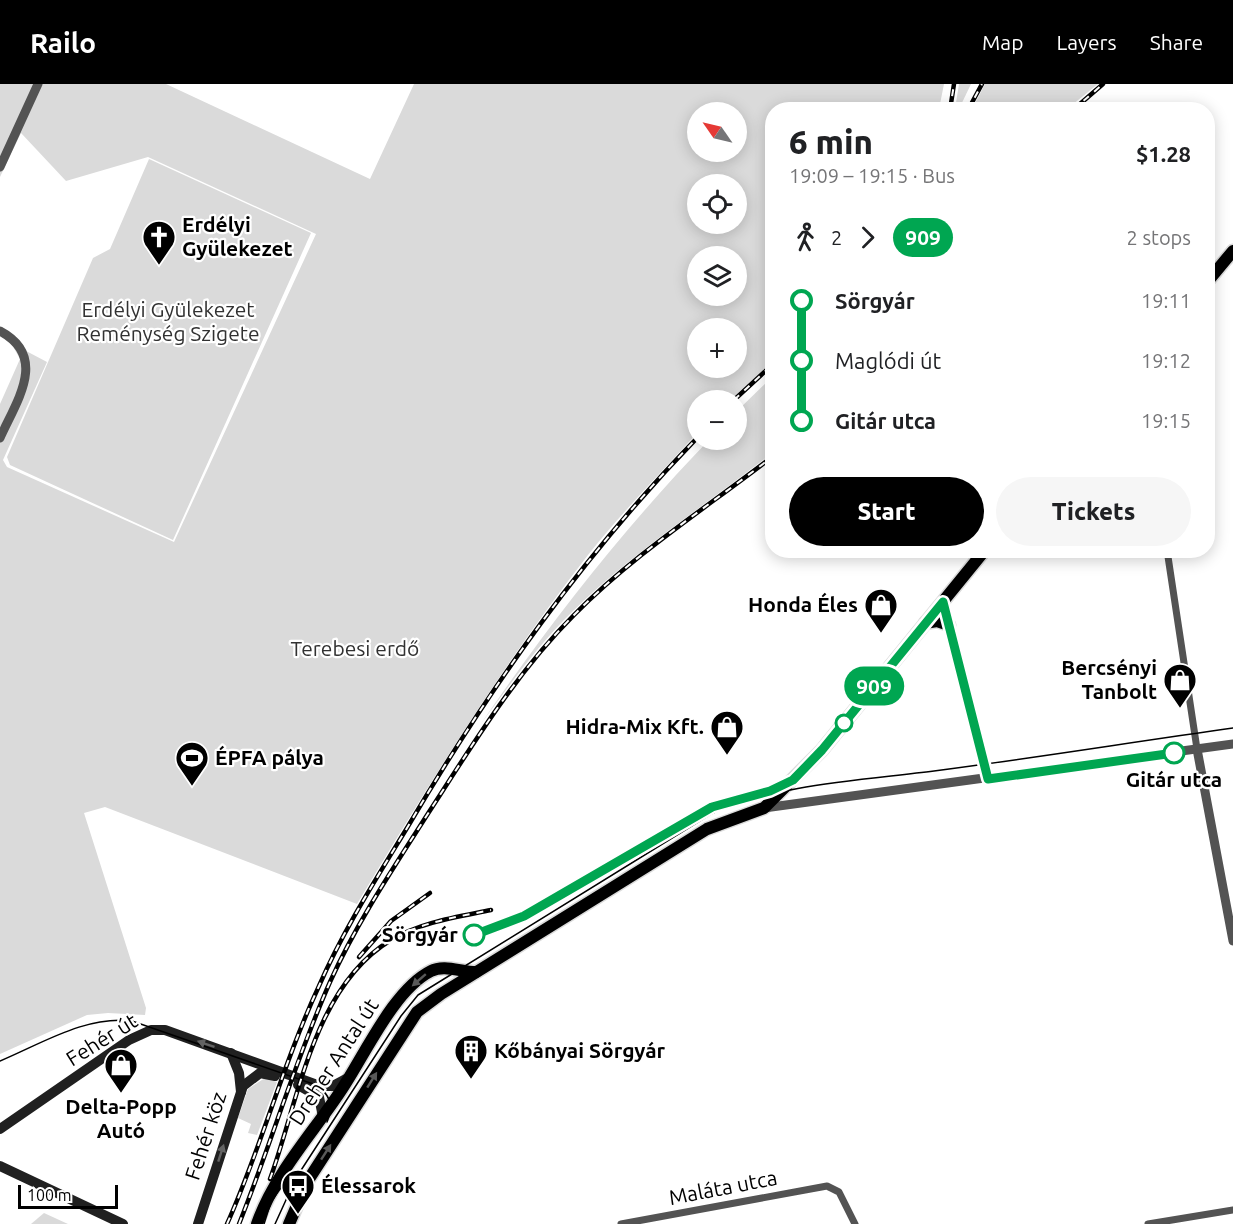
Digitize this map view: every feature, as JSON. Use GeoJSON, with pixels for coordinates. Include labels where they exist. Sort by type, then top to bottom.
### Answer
{"type":"FeatureCollection","features":[{"type":"Feature","properties":{"kind":"main road"},"geometry":{"type":"LineString","coordinates":[[1215,273],[1233,251]]}},
{"type":"Feature","properties":{"kind":"main road"},"geometry":{"type":"LineString","coordinates":[[764,808],[822,750],[979,558]]}},
{"type":"Feature","properties":{"kind":"main road"},"geometry":{"type":"LineString","coordinates":[[925,623],[937,621],[948,625]]}},
{"type":"Feature","properties":{"kind":"main road","name":"Dreher Antal út"},"geometry":{"type":"LineString","coordinates":[[289,1224],[307,1182],[409,1022],[441,994],[707,829],[764,808]]}},
{"type":"Feature","properties":{"kind":"main road"},"geometry":{"type":"LineString","coordinates":[[443,968],[477,972]]}},
{"type":"Feature","properties":{"kind":"main road"},"geometry":{"type":"LineString","coordinates":[[441,994],[450,980],[443,968]]}},
{"type":"Feature","properties":{"kind":"main road","name":"Dreher Antal út"},"geometry":{"type":"LineString","coordinates":[[257,1224],[273,1189],[351,1076],[399,1000],[424,975],[443,968]]}},
{"type":"Feature","properties":{"kind":"main road","name":"Fehér út"},"geometry":{"type":"LineString","coordinates":[[0,1129],[129,1041],[151,1030],[165,1029],[320,1086],[333,1086],[351,1076]]}},
{"type":"Feature","properties":{"kind":"main road"},"geometry":{"type":"LineString","coordinates":[[231,1053],[239,1073],[241,1092]]}},
{"type":"Feature","properties":{"kind":"main road","name":"Fehér köz"},"geometry":{"type":"LineString","coordinates":[[198,1224],[241,1092],[249,1079],[265,1072],[316,1094],[323,1107],[322,1117]]}},
{"type":"Feature","properties":{"kind":"main road"},"geometry":{"type":"LineString","coordinates":[[1,1166],[123,1224]]}},
{"type":"Feature","properties":{"kind":"street"},"geometry":{"type":"LineString","coordinates":[[0,167],[38,84]]}},
{"type":"Feature","properties":{"kind":"street"},"geometry":{"type":"LineString","coordinates":[[0,331],[18,345],[25,356],[27,369],[25,383],[0,438]]}},
{"type":"Feature","properties":{"kind":"street"},"geometry":{"type":"LineString","coordinates":[[1168,558],[1197,749],[1233,941]]}},
{"type":"Feature","properties":{"kind":"street"},"geometry":{"type":"LineString","coordinates":[[943,602],[988,779]]}},
{"type":"Feature","properties":{"kind":"street"},"geometry":{"type":"LineString","coordinates":[[764,808],[1233,744]]}},
{"type":"Feature","properties":{"kind":"street","name":"Fehér út"},"geometry":{"type":"LineString","coordinates":[[0,1137],[7,1129],[48,1102],[63,1088]]}},
{"type":"Feature","properties":{"kind":"street","name":"Maláta utca"},"geometry":{"type":"LineString","coordinates":[[621,1224],[831,1186],[839,1192],[855,1224]]}},
{"type":"Feature","properties":{"kind":"street"},"geometry":{"type":"LineString","coordinates":[[1148,1224],[1233,1210]]}},
{"type":"Feature","properties":{"kind":"green space","name":"Terebesi erdő"},"geometry":{"type":"Polygon","coordinates":[[[0,84],[166,84],[370,179],[414,84],[944,84],[940,102],[765,102],[765,368],[741,390],[687,390],[687,444],[614,523],[556,597],[467,726],[357,904],[105,807],[84,813],[146,1008],[145,1015],[108,1013],[87,1015],[0,1054],[0,404],[20,359],[11,343],[47,362],[3,460],[7,467],[174,542],[316,234],[148,157],[66,181],[21,133],[0,177],[0,84]]]}},
{"type":"Feature","properties":{"kind":"green space"},"geometry":{"type":"Polygon","coordinates":[[[959,84],[971,84],[962,102],[956,102],[959,84]]]}},
{"type":"Feature","properties":{"kind":"green space"},"geometry":{"type":"Polygon","coordinates":[[[985,84],[1098,84],[1076,102],[976,102],[985,84]]]}},
{"type":"Feature","properties":{"kind":"green space","name":"Erdélyi Gyülekezet Reménység Szigete"},"geometry":{"type":"Polygon","coordinates":[[[149,159],[311,233],[173,540],[10,465],[7,457],[93,258],[110,249],[149,159]]]}},
{"type":"Feature","properties":{"kind":"green space"},"geometry":{"type":"Polygon","coordinates":[[[765,384],[765,458],[595,590],[547,639],[480,725],[588,578],[700,450],[747,450],[747,401],[765,384]]]}},
{"type":"Feature","properties":{"kind":"green space"},"geometry":{"type":"Polygon","coordinates":[[[265,1078],[277,1082],[257,1135],[248,1133],[251,1124],[238,1118],[248,1089],[265,1078]]]}},
{"type":"Feature","properties":{"kind":"green space"},"geometry":{"type":"Polygon","coordinates":[[[44,1213],[68,1224],[31,1224],[44,1213]]]}},
{"type":"Feature","properties":{"kind":"tram line"},"geometry":{"type":"LineString","coordinates":[[275,1224],[296,1178],[401,1016],[418,995],[711,814],[763,796],[821,785],[1233,728]]}},
{"type":"Feature","properties":{"kind":"tram line"},"geometry":{"type":"LineString","coordinates":[[0,1061],[64,1032],[98,1022],[132,1021],[316,1085],[325,1092],[329,1101],[330,1111],[327,1122]]}},
{"type":"Feature","properties":{"kind":"tram line"},"geometry":{"type":"LineString","coordinates":[[264,1224],[271,1202],[287,1179]]}},
{"type":"Feature","properties":{"kind":"railway"},"geometry":{"type":"LineString","coordinates":[[951,102],[954,84]]}},
{"type":"Feature","properties":{"kind":"railway"},"geometry":{"type":"LineString","coordinates":[[972,102],[982,84]]}},
{"type":"Feature","properties":{"kind":"railway"},"geometry":{"type":"LineString","coordinates":[[1082,102],[1103,84]]}},
{"type":"Feature","properties":{"kind":"railway"},"geometry":{"type":"LineString","coordinates":[[745,390],[765,371]]}},
{"type":"Feature","properties":{"kind":"railway"},"geometry":{"type":"LineString","coordinates":[[227,1224],[240,1195],[306,1015],[328,966],[372,886],[471,724],[540,624],[616,528],[687,449]]}},
{"type":"Feature","properties":{"kind":"railway"},"geometry":{"type":"LineString","coordinates":[[239,1224],[330,982],[364,916],[389,874],[496,710],[553,637],[597,593],[645,552],[765,462]]}},
{"type":"Feature","properties":{"kind":"railway"},"geometry":{"type":"LineString","coordinates":[[359,957],[391,921],[430,893]]}},
{"type":"Feature","properties":{"kind":"railway"},"geometry":{"type":"LineString","coordinates":[[270,1179],[312,1048],[326,1015],[343,986],[365,961],[391,940],[414,929],[440,921],[491,910]]}},
{"type":"Feature","properties":{"kind":"bus line","name":"909"},"geometry":{"type":"LineString","coordinates":[[474,935],[524,916],[639,851],[697,814],[718,804],[770,791],[793,780],[822,750],[943,602],[988,779],[1174,753]]}},
{"type":"Feature","properties":{"kind":"place","name":"Erdélyi Gyülekezet"},"geometry":{"type":"Point","coordinates":[159,266]}},
{"type":"Feature","properties":{"kind":"place","name":"Honda Éles"},"geometry":{"type":"Point","coordinates":[881,634]}},
{"type":"Feature","properties":{"kind":"place","name":"Bercsényi Tanbolt"},"geometry":{"type":"Point","coordinates":[1180,709]}},
{"type":"Feature","properties":{"kind":"place","name":"Gitár utca"},"geometry":{"type":"Point","coordinates":[1174,753]}},
{"type":"Feature","properties":{"kind":"place","name":"Hidra-Mix Kft."},"geometry":{"type":"Point","coordinates":[727,756]}},
{"type":"Feature","properties":{"kind":"place","name":"ÉPFA pálya"},"geometry":{"type":"Point","coordinates":[192,787]}},
{"type":"Feature","properties":{"kind":"place","name":"Sörgyár"},"geometry":{"type":"Point","coordinates":[474,935]}},
{"type":"Feature","properties":{"kind":"place","name":"Kőbányai Sörgyár"},"geometry":{"type":"Point","coordinates":[471,1080]}},
{"type":"Feature","properties":{"kind":"place","name":"Delta-Popp Autó"},"geometry":{"type":"Point","coordinates":[121,1094]}},
{"type":"Feature","properties":{"kind":"place","name":"Élessarok"},"geometry":{"type":"Point","coordinates":[298,1215]}}]}
